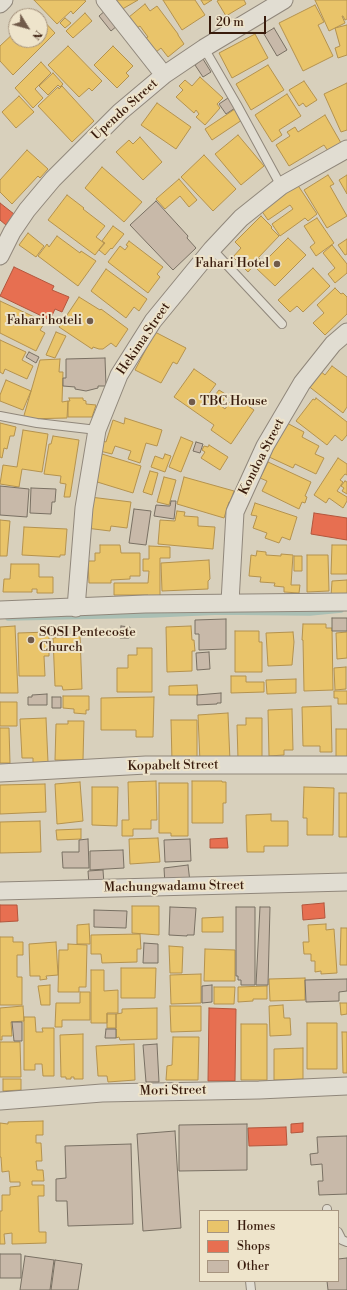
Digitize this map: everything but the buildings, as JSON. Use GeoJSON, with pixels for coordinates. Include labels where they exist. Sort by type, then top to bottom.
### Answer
{"type":"FeatureCollection","features":[{"type":"Feature","properties":{"kind":"street"},"geometry":{"type":"LineString","coordinates":[[0,4],[4,0]]}},
{"type":"Feature","properties":{"kind":"street"},"geometry":{"type":"LineString","coordinates":[[106,0],[164,75]]}},
{"type":"Feature","properties":{"kind":"street","name":"Upendo Street"},"geometry":{"type":"LineString","coordinates":[[0,256],[6,227],[27,210],[53,179],[120,112],[164,75],[204,48],[284,0]]}},
{"type":"Feature","properties":{"kind":"street","name":"Hekima Street"},"geometry":{"type":"LineString","coordinates":[[76,608],[84,508],[97,430],[119,375],[153,321],[212,250],[241,218],[281,186],[347,149]]}},
{"type":"Feature","properties":{"kind":"street","name":"Kondoa Street"},"geometry":{"type":"LineString","coordinates":[[230,602],[235,512],[265,446],[302,383],[334,344],[347,332]]}},
{"type":"Feature","properties":{"kind":"street"},"geometry":{"type":"LineString","coordinates":[[0,610],[230,602],[347,602]]}},
{"type":"Feature","properties":{"kind":"street","name":"Kopabelt Street"},"geometry":{"type":"LineString","coordinates":[[0,773],[146,765],[347,765]]}},
{"type":"Feature","properties":{"kind":"street","name":"Machungwadamu Street"},"geometry":{"type":"LineString","coordinates":[[0,891],[347,882]]}},
{"type":"Feature","properties":{"kind":"street","name":"Mori Street"},"geometry":{"type":"LineString","coordinates":[[0,1101],[102,1093],[259,1090],[347,1086]]}},
{"type":"Feature","properties":{"kind":"lane"},"geometry":{"type":"LineString","coordinates":[[204,48],[237,104],[281,186]]}},
{"type":"Feature","properties":{"kind":"lane"},"geometry":{"type":"LineString","coordinates":[[212,250],[282,324]]}},
{"type":"Feature","properties":{"kind":"lane"},"geometry":{"type":"LineString","coordinates":[[0,416],[37,423],[97,430]]}},
{"type":"Feature","properties":{"kind":"lane"},"geometry":{"type":"LineString","coordinates":[[339,1234],[342,1240],[347,1242]]}},
{"type":"Feature","properties":{"kind":"waterway"},"geometry":{"type":"LineString","coordinates":[[8,618],[220,612],[310,613],[341,610]]}},
{"type":"Feature","properties":{"kind":"place","name":"Fahari Hotel"},"geometry":{"type":"Point","coordinates":[277,264]}},
{"type":"Feature","properties":{"kind":"place","name":"Fahari hoteli"},"geometry":{"type":"Point","coordinates":[90,321]}},
{"type":"Feature","properties":{"kind":"place","name":"TBC House"},"geometry":{"type":"Point","coordinates":[192,402]}},
{"type":"Feature","properties":{"kind":"place","name":"SOSI Pentecoste Church"},"geometry":{"type":"Point","coordinates":[31,640]}}]}
